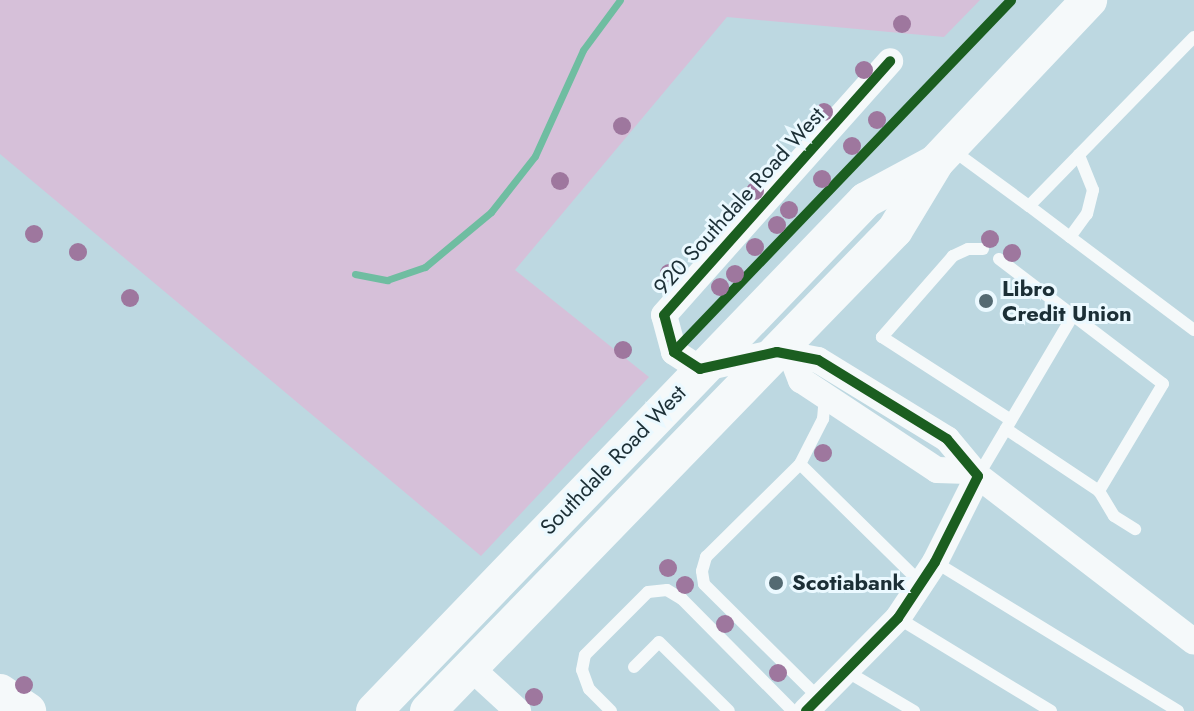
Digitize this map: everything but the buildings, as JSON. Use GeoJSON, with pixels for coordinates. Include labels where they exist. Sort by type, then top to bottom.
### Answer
{"type":"FeatureCollection","features":[{"type":"Feature","properties":{"kind":"main road","name":"Southdale Road West"},"geometry":{"type":"LineString","coordinates":[[428,711],[784,354],[895,230],[943,155],[1089,0]]}},
{"type":"Feature","properties":{"kind":"main road","name":"Southdale Road West"},"geometry":{"type":"LineString","coordinates":[[374,711],[866,200],[943,155]]}},
{"type":"Feature","properties":{"kind":"main road"},"geometry":{"type":"LineString","coordinates":[[0,692],[28,711]]}},
{"type":"Feature","properties":{"kind":"street","name":"920 Southdale Road West"},"geometry":{"type":"LineString","coordinates":[[700,369],[674,352],[664,315],[890,61]]}},
{"type":"Feature","properties":{"kind":"street"},"geometry":{"type":"LineString","coordinates":[[784,354],[801,380],[937,470],[974,473]]}},
{"type":"Feature","properties":{"kind":"street"},"geometry":{"type":"LineString","coordinates":[[700,369],[784,354],[818,360],[947,439],[974,473],[1194,642]]}},
{"type":"Feature","properties":{"kind":"street"},"geometry":{"type":"LineString","coordinates":[[812,704],[898,618],[928,572],[974,473]]}},
{"type":"Feature","properties":{"kind":"street"},"geometry":{"type":"LineString","coordinates":[[471,668],[518,711]]}},
{"type":"Feature","properties":{"kind":"lane"},"geometry":{"type":"LineString","coordinates":[[1029,206],[1194,37]]}},
{"type":"Feature","properties":{"kind":"lane"},"geometry":{"type":"LineString","coordinates":[[943,155],[1029,206],[1194,330]]}},
{"type":"Feature","properties":{"kind":"lane"},"geometry":{"type":"LineString","coordinates":[[1070,237],[1087,214],[1093,190],[1079,155]]}},
{"type":"Feature","properties":{"kind":"lane"},"geometry":{"type":"LineString","coordinates":[[983,249],[968,249],[953,256],[882,337],[1099,491],[1114,516],[1135,529]]}},
{"type":"Feature","properties":{"kind":"lane"},"geometry":{"type":"LineString","coordinates":[[999,259],[1048,292],[1072,317],[1163,384],[1099,491]]}},
{"type":"Feature","properties":{"kind":"lane"},"geometry":{"type":"LineString","coordinates":[[974,473],[1008,425],[1072,317]]}},
{"type":"Feature","properties":{"kind":"lane"},"geometry":{"type":"LineString","coordinates":[[812,704],[704,584],[706,557],[800,464],[823,419],[825,396]]}},
{"type":"Feature","properties":{"kind":"lane"},"geometry":{"type":"LineString","coordinates":[[800,464],[928,572],[1178,711]]}},
{"type":"Feature","properties":{"kind":"lane"},"geometry":{"type":"LineString","coordinates":[[611,711],[589,689],[582,670],[585,655],[648,592],[667,590],[682,599],[793,711]]}},
{"type":"Feature","properties":{"kind":"lane"},"geometry":{"type":"LineString","coordinates":[[898,618],[1051,711]]}},
{"type":"Feature","properties":{"kind":"lane"},"geometry":{"type":"LineString","coordinates":[[634,667],[659,642],[729,711]]}},
{"type":"Feature","properties":{"kind":"lane"},"geometry":{"type":"LineString","coordinates":[[846,671],[914,711]]}},
{"type":"Feature","properties":{"kind":"shaded area"},"geometry":{"type":"Polygon","coordinates":[[[0,0],[980,0],[944,37],[727,17],[515,270],[649,377],[481,556],[0,154],[0,0]]]}},
{"type":"Feature","properties":{"kind":"waterway"},"geometry":{"type":"LineString","coordinates":[[355,274],[387,280],[425,267],[491,212],[535,156],[583,50],[620,0]]}},
{"type":"Feature","properties":{"kind":"cycle path"},"geometry":{"type":"LineString","coordinates":[[674,352],[1011,0]]}},
{"type":"Feature","properties":{"kind":"cycle path"},"geometry":{"type":"LineString","coordinates":[[806,711],[898,618],[935,562],[978,476],[947,439],[818,360],[777,352],[700,369],[674,352],[664,315],[890,61]]}},
{"type":"Feature","properties":{"kind":"place","name":"Libro Credit Union"},"geometry":{"type":"Point","coordinates":[986,301]}},
{"type":"Feature","properties":{"kind":"place","name":"Scotiabank"},"geometry":{"type":"Point","coordinates":[776,583]}}]}
